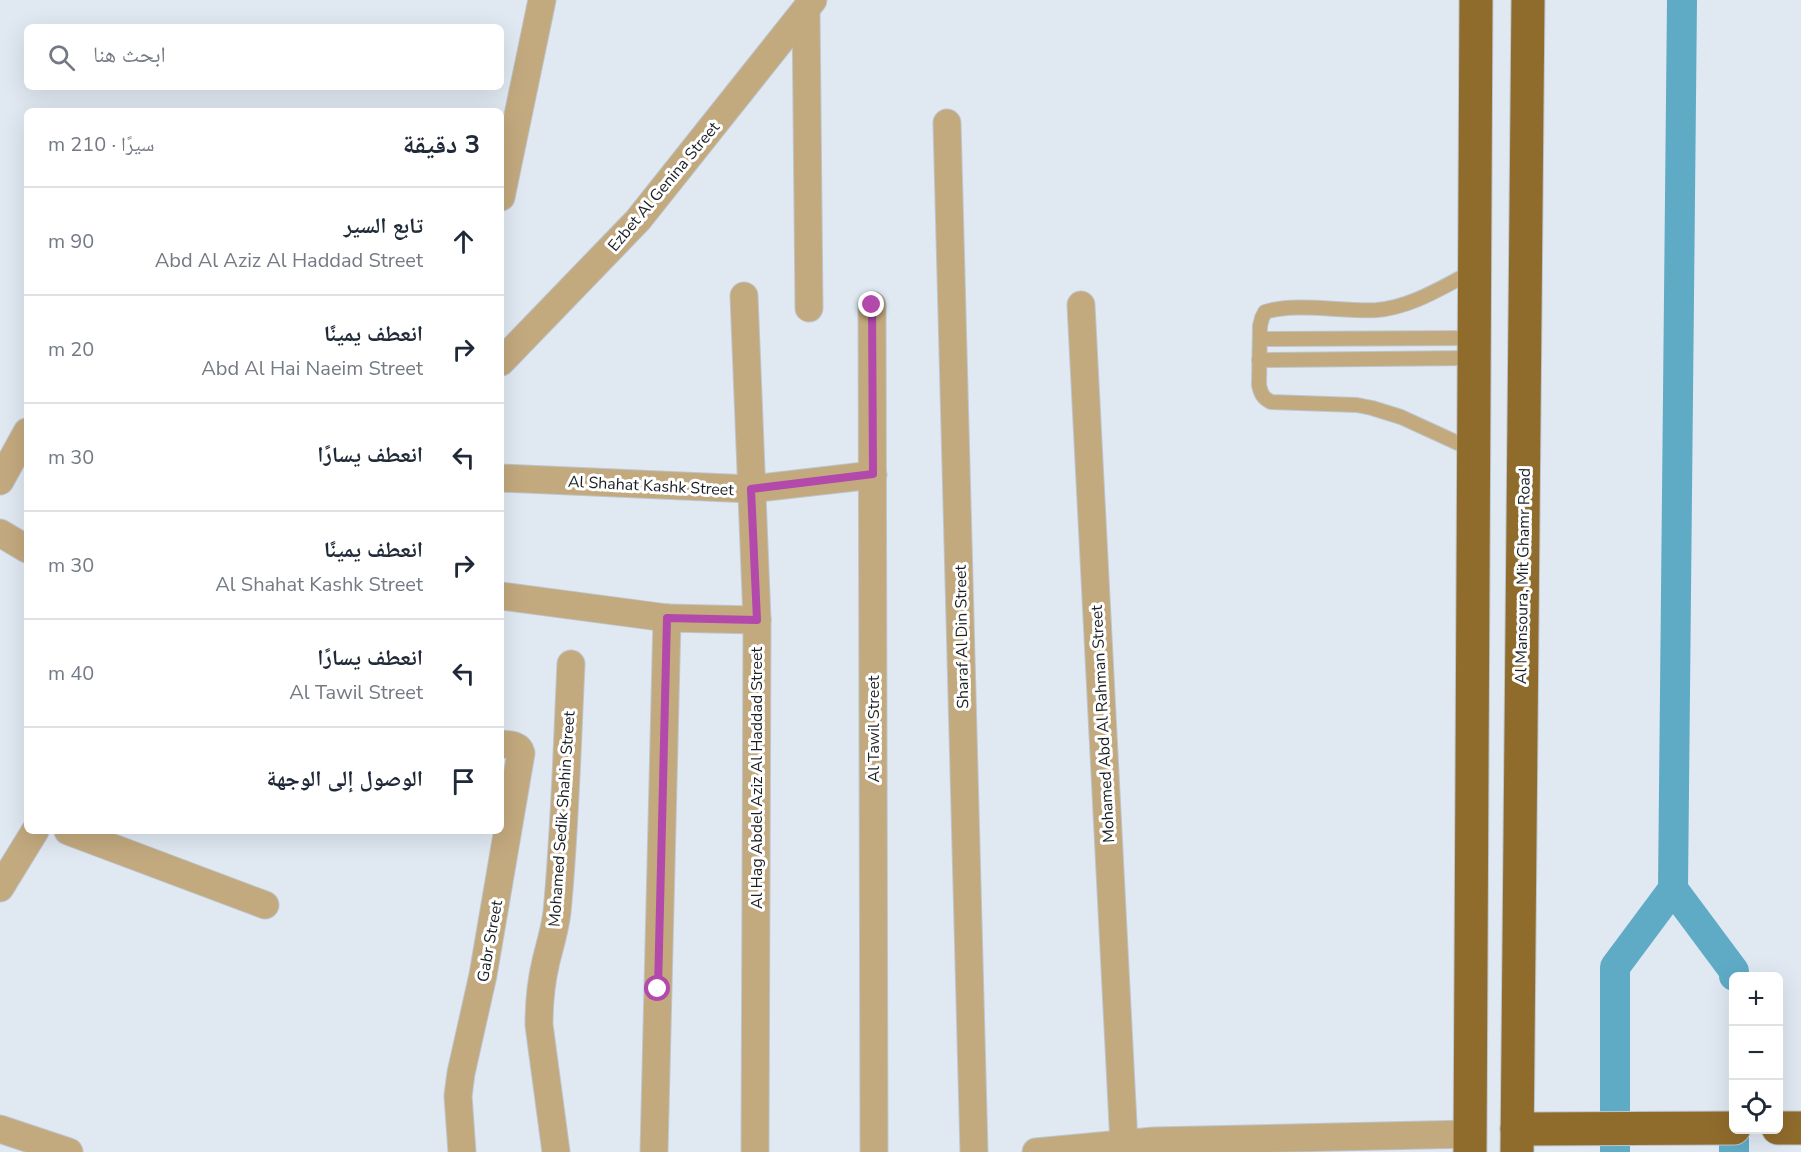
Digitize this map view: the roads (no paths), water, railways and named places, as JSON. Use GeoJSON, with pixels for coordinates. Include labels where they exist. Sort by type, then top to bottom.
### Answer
{"type":"FeatureCollection","features":[{"type":"Feature","properties":{"kind":"highway"},"geometry":{"type":"LineString","coordinates":[[1470,1143],[1476,0]]}},
{"type":"Feature","properties":{"kind":"highway","name":"Al Mansoura, Mit Ghamr Road"},"geometry":{"type":"LineString","coordinates":[[1517,1140],[1528,0]]}},
{"type":"Feature","properties":{"kind":"highway"},"geometry":{"type":"LineString","coordinates":[[1517,1140],[1569,1128],[1729,1128]]}},
{"type":"Feature","properties":{"kind":"highway"},"geometry":{"type":"LineString","coordinates":[[1783,1128],[1801,1128]]}},
{"type":"Feature","properties":{"kind":"street"},"geometry":{"type":"LineString","coordinates":[[504,182],[542,0]]}},
{"type":"Feature","properties":{"kind":"street"},"geometry":{"type":"LineString","coordinates":[[808,308],[810,6]]}},
{"type":"Feature","properties":{"kind":"street","name":"Ezbet Al Genina Street"},"geometry":{"type":"LineString","coordinates":[[504,359],[638,220],[810,6]]}},
{"type":"Feature","properties":{"kind":"street","name":"Sharaf Al Din Street"},"geometry":{"type":"LineString","coordinates":[[947,123],[974,1152]]}},
{"type":"Feature","properties":{"kind":"street","name":"Al Hag Abdel Aziz Al Haddad Street"},"geometry":{"type":"LineString","coordinates":[[744,296],[757,620],[755,1152]]}},
{"type":"Feature","properties":{"kind":"street","name":"Al Tawil Street"},"geometry":{"type":"LineString","coordinates":[[872,305],[873,1152]]}},
{"type":"Feature","properties":{"kind":"street","name":"Mohamed Abd Al Rahman Street"},"geometry":{"type":"LineString","coordinates":[[1081,305],[1124,1144]]}},
{"type":"Feature","properties":{"kind":"street"},"geometry":{"type":"LineString","coordinates":[[0,482],[24,438]]}},
{"type":"Feature","properties":{"kind":"street","name":"Al Shahat Kashk Street"},"geometry":{"type":"LineString","coordinates":[[504,478],[751,489],[873,474]]}},
{"type":"Feature","properties":{"kind":"street"},"geometry":{"type":"LineString","coordinates":[[0,533],[24,547]]}},
{"type":"Feature","properties":{"kind":"street"},"geometry":{"type":"LineString","coordinates":[[504,604],[667,618],[757,620]]}},
{"type":"Feature","properties":{"kind":"street"},"geometry":{"type":"LineString","coordinates":[[654,1152],[667,618]]}},
{"type":"Feature","properties":{"kind":"street","name":"Mohamed Sedik Shahin Street"},"geometry":{"type":"LineString","coordinates":[[555,1152],[539,1025],[539,1007],[545,963],[557,916],[571,664]]}},
{"type":"Feature","properties":{"kind":"street","name":"Gabr Street"},"geometry":{"type":"LineString","coordinates":[[462,1152],[458,1096],[461,1073],[483,975],[521,753],[517,746],[504,744]]}},
{"type":"Feature","properties":{"kind":"street"},"geometry":{"type":"LineString","coordinates":[[0,888],[33,834]]}},
{"type":"Feature","properties":{"kind":"street"},"geometry":{"type":"LineString","coordinates":[[76,834],[265,905]]}},
{"type":"Feature","properties":{"kind":"street"},"geometry":{"type":"LineString","coordinates":[[0,1129],[69,1152]]}},
{"type":"Feature","properties":{"kind":"street"},"geometry":{"type":"LineString","coordinates":[[1036,1152],[1124,1144],[1155,1146],[1470,1143]]}},
{"type":"Feature","properties":{"kind":"lane"},"geometry":{"type":"LineString","coordinates":[[1473,450],[1401,417],[1372,408],[1357,405],[1271,402],[1264,399],[1260,392],[1259,360],[1262,318],[1265,312],[1281,308],[1376,310],[1399,306],[1410,303],[1474,271]]}},
{"type":"Feature","properties":{"kind":"lane"},"geometry":{"type":"LineString","coordinates":[[1260,339],[1473,348]]}},
{"type":"Feature","properties":{"kind":"lane"},"geometry":{"type":"LineString","coordinates":[[1259,360],[1473,348]]}},
{"type":"Feature","properties":{"kind":"waterway"},"geometry":{"type":"LineString","coordinates":[[1615,1152],[1615,967],[1673,889],[1682,0]]}},
{"type":"Feature","properties":{"kind":"waterway"},"geometry":{"type":"LineString","coordinates":[[1673,889],[1734,972]]}},
{"type":"Feature","properties":{"kind":"waterway"},"geometry":{"type":"LineString","coordinates":[[1734,1134],[1734,1152]]}}]}
